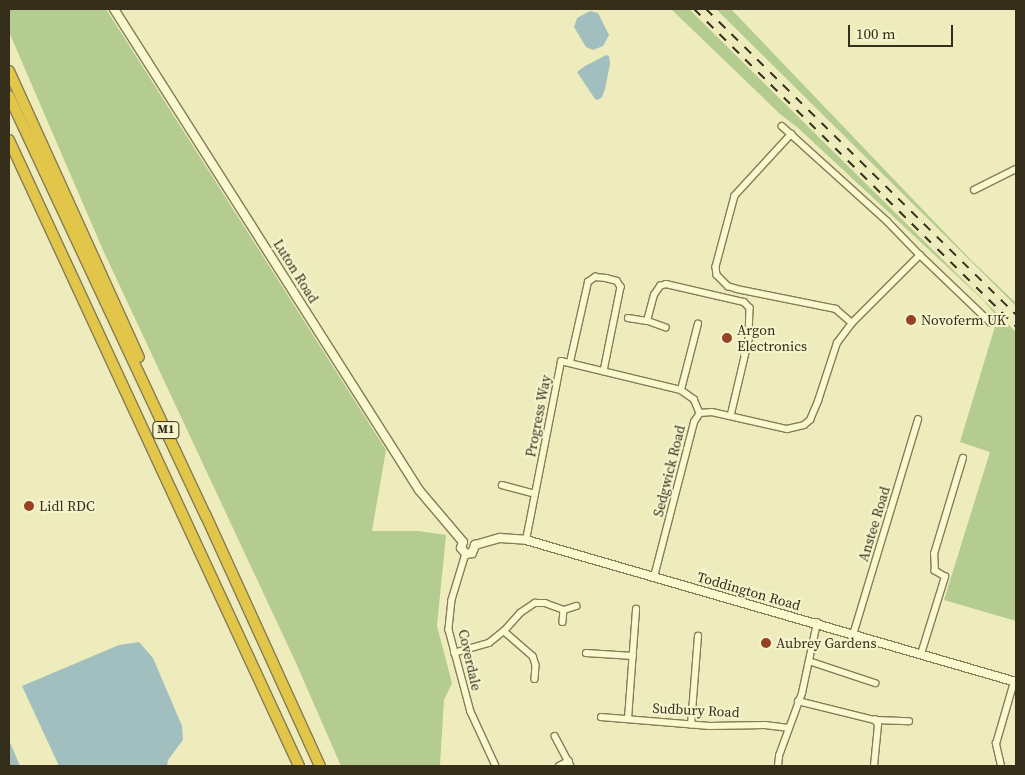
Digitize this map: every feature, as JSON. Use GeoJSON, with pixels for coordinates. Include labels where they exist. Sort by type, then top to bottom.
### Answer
{"type":"FeatureCollection","features":[{"type":"Feature","properties":{"kind":"highway"},"geometry":{"type":"LineString","coordinates":[[9,71],[174,433],[206,516]]}},
{"type":"Feature","properties":{"kind":"highway","name":"M1"},"geometry":{"type":"LineString","coordinates":[[9,96],[206,516],[320,766]]}},
{"type":"Feature","properties":{"kind":"highway","name":"M1"},"geometry":{"type":"LineString","coordinates":[[9,140],[299,766]]}},
{"type":"Feature","properties":{"kind":"highway"},"geometry":{"type":"LineString","coordinates":[[9,157],[63,258]]}},
{"type":"Feature","properties":{"kind":"main road","name":"Luton Road"},"geometry":{"type":"LineString","coordinates":[[114,9],[419,490],[463,542]]}},
{"type":"Feature","properties":{"kind":"main road","name":"Toddington Road"},"geometry":{"type":"LineString","coordinates":[[475,545],[500,538],[526,540],[1015,682]]}},
{"type":"Feature","properties":{"kind":"main road"},"geometry":{"type":"LineString","coordinates":[[470,540],[475,545],[472,554],[466,554],[461,548],[463,542],[470,540]]}},
{"type":"Feature","properties":{"kind":"street"},"geometry":{"type":"LineString","coordinates":[[782,126],[887,221],[990,322]]}},
{"type":"Feature","properties":{"kind":"street"},"geometry":{"type":"LineString","coordinates":[[792,134],[735,196],[716,267],[717,275],[728,286],[737,289],[836,309],[852,323]]}},
{"type":"Feature","properties":{"kind":"street"},"geometry":{"type":"LineString","coordinates":[[974,190],[1016,169]]}},
{"type":"Feature","properties":{"kind":"street","name":"Sedgwick Road"},"geometry":{"type":"LineString","coordinates":[[654,577],[694,422],[700,413],[706,411],[787,429],[804,425],[810,420],[818,401],[837,343],[852,323],[920,255]]}},
{"type":"Feature","properties":{"kind":"street"},"geometry":{"type":"LineString","coordinates":[[604,371],[621,287],[616,281],[606,278],[595,278],[588,282],[570,362],[604,371],[681,390],[694,399],[700,413]]}},
{"type":"Feature","properties":{"kind":"street"},"geometry":{"type":"LineString","coordinates":[[647,320],[654,295],[660,286],[666,284],[747,305],[751,313],[750,340],[731,416]]}},
{"type":"Feature","properties":{"kind":"street"},"geometry":{"type":"LineString","coordinates":[[628,318],[647,320],[666,328]]}},
{"type":"Feature","properties":{"kind":"street"},"geometry":{"type":"LineString","coordinates":[[681,390],[698,324]]}},
{"type":"Feature","properties":{"kind":"street","name":"Progress Way"},"geometry":{"type":"LineString","coordinates":[[526,540],[562,361],[570,362]]}},
{"type":"Feature","properties":{"kind":"street","name":"Anstee Road"},"geometry":{"type":"LineString","coordinates":[[854,635],[918,420]]}},
{"type":"Feature","properties":{"kind":"street"},"geometry":{"type":"LineString","coordinates":[[921,654],[945,577],[935,571],[932,561],[963,458]]}},
{"type":"Feature","properties":{"kind":"street"},"geometry":{"type":"LineString","coordinates":[[502,485],[535,494]]}},
{"type":"Feature","properties":{"kind":"street","name":"Coverdale"},"geometry":{"type":"LineString","coordinates":[[466,554],[452,600],[449,630],[470,712],[496,766]]}},
{"type":"Feature","properties":{"kind":"street"},"geometry":{"type":"LineString","coordinates":[[454,653],[489,643],[504,631],[520,613],[535,603],[544,603],[564,610],[576,606]]}},
{"type":"Feature","properties":{"kind":"street"},"geometry":{"type":"LineString","coordinates":[[628,718],[636,609]]}},
{"type":"Feature","properties":{"kind":"street"},"geometry":{"type":"LineString","coordinates":[[563,622],[564,610]]}},
{"type":"Feature","properties":{"kind":"street"},"geometry":{"type":"LineString","coordinates":[[778,766],[809,661],[817,624]]}},
{"type":"Feature","properties":{"kind":"street"},"geometry":{"type":"LineString","coordinates":[[504,631],[533,656],[536,664],[536,679]]}},
{"type":"Feature","properties":{"kind":"street"},"geometry":{"type":"LineString","coordinates":[[691,724],[698,636]]}},
{"type":"Feature","properties":{"kind":"street"},"geometry":{"type":"LineString","coordinates":[[586,653],[633,656]]}},
{"type":"Feature","properties":{"kind":"street"},"geometry":{"type":"LineString","coordinates":[[809,661],[875,683]]}},
{"type":"Feature","properties":{"kind":"street"},"geometry":{"type":"LineString","coordinates":[[1002,766],[996,744],[1015,682]]}},
{"type":"Feature","properties":{"kind":"street"},"geometry":{"type":"LineString","coordinates":[[798,701],[871,717],[875,720],[878,725],[874,766]]}},
{"type":"Feature","properties":{"kind":"street","name":"Sudbury Road"},"geometry":{"type":"LineString","coordinates":[[601,717],[691,724],[765,725],[789,728]]}},
{"type":"Feature","properties":{"kind":"street"},"geometry":{"type":"LineString","coordinates":[[875,720],[909,721]]}},
{"type":"Feature","properties":{"kind":"street"},"geometry":{"type":"LineString","coordinates":[[555,736],[570,764],[558,766]]}},
{"type":"Feature","properties":{"kind":"green space"},"geometry":{"type":"Polygon","coordinates":[[[9,9],[106,9],[386,450],[372,531],[418,531],[446,535],[437,626],[452,683],[444,700],[440,766],[341,766],[296,663],[103,250],[9,32],[9,9]]]}},
{"type":"Feature","properties":{"kind":"green space"},"geometry":{"type":"Polygon","coordinates":[[[671,9],[689,9],[1016,332],[1016,621],[944,600],[990,452],[960,442],[996,323],[1003,324],[984,301],[797,127],[780,114],[671,9]]]}},
{"type":"Feature","properties":{"kind":"green space"},"geometry":{"type":"Polygon","coordinates":[[[716,9],[731,9],[972,261],[1016,303],[1016,306],[716,9]]]}},
{"type":"Feature","properties":{"kind":"water"},"geometry":{"type":"Polygon","coordinates":[[[590,11],[598,13],[609,35],[603,46],[593,50],[586,47],[574,27],[577,18],[590,11]]]}},
{"type":"Feature","properties":{"kind":"water"},"geometry":{"type":"Polygon","coordinates":[[[606,55],[609,56],[610,64],[605,89],[602,97],[598,100],[595,99],[577,72],[606,55]]]}},
{"type":"Feature","properties":{"kind":"water"},"geometry":{"type":"Polygon","coordinates":[[[139,642],[153,658],[182,726],[183,740],[168,760],[167,766],[59,766],[22,686],[119,645],[139,642]]]}},
{"type":"Feature","properties":{"kind":"water"},"geometry":{"type":"Polygon","coordinates":[[[9,740],[20,766],[9,766],[9,740]]]}},
{"type":"Feature","properties":{"kind":"railway"},"geometry":{"type":"LineString","coordinates":[[694,9],[1016,327]]}},
{"type":"Feature","properties":{"kind":"railway"},"geometry":{"type":"LineString","coordinates":[[706,9],[1016,315]]}},
{"type":"Feature","properties":{"kind":"place","name":"Novoferm UK"},"geometry":{"type":"Point","coordinates":[911,320]}},
{"type":"Feature","properties":{"kind":"place","name":"Argon Electronics"},"geometry":{"type":"Point","coordinates":[727,338]}},
{"type":"Feature","properties":{"kind":"place","name":"Lidl RDC"},"geometry":{"type":"Point","coordinates":[29,506]}},
{"type":"Feature","properties":{"kind":"place","name":"Aubrey Gardens"},"geometry":{"type":"Point","coordinates":[766,643]}}]}
